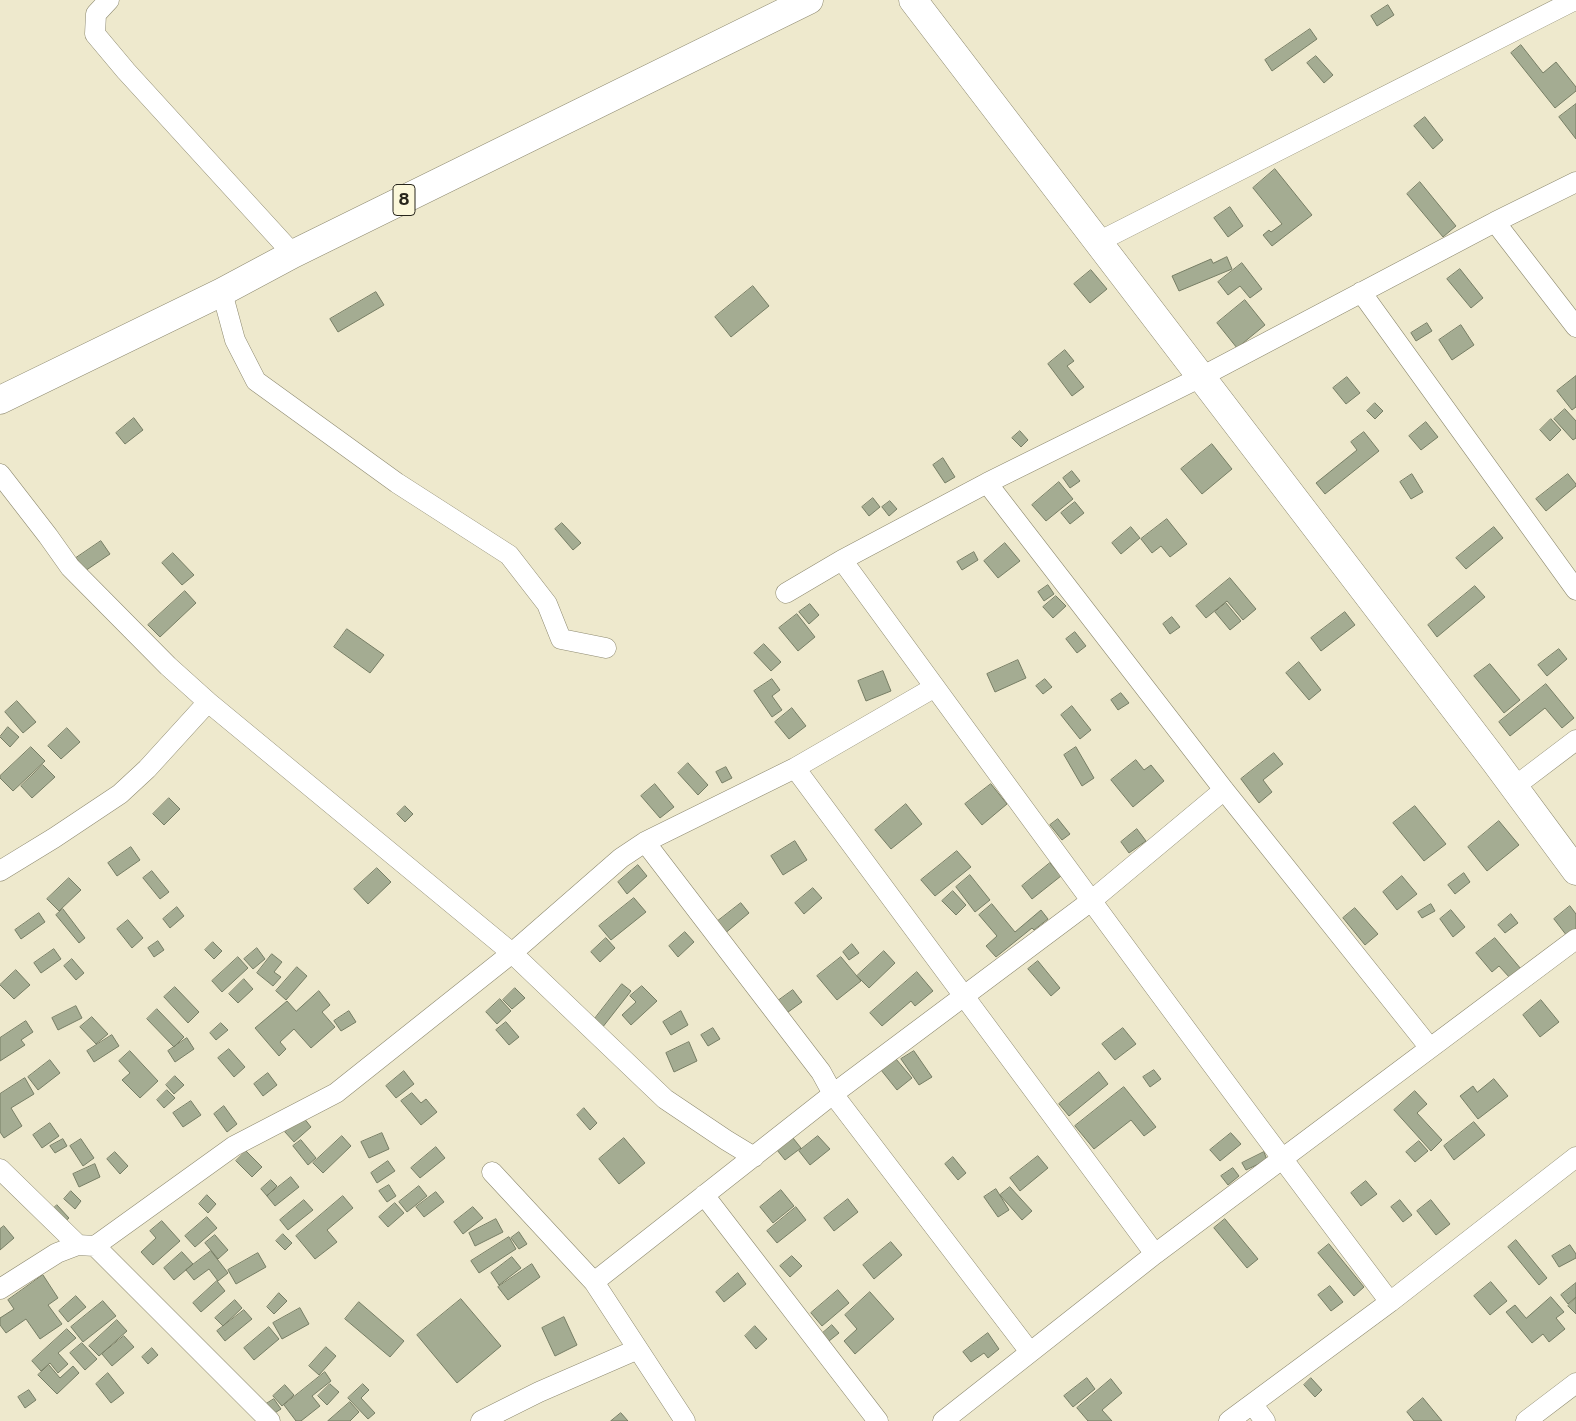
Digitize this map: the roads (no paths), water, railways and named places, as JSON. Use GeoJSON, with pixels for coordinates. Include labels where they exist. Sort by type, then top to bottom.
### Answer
{"type":"FeatureCollection","features":[{"type":"Feature","properties":{"kind":"street"},"geometry":{"type":"LineString","coordinates":[[109,0],[96,14],[95,34],[126,71],[294,254]]}},
{"type":"Feature","properties":{"kind":"street","name":"8"},"geometry":{"type":"LineString","coordinates":[[0,400],[222,292],[294,254],[809,0]]}},
{"type":"Feature","properties":{"kind":"street"},"geometry":{"type":"LineString","coordinates":[[913,0],[1514,787],[1576,871]]}},
{"type":"Feature","properties":{"kind":"street"},"geometry":{"type":"LineString","coordinates":[[1098,242],[1572,4]]}},
{"type":"Feature","properties":{"kind":"street"},"geometry":{"type":"LineString","coordinates":[[786,594],[842,560],[987,483],[1201,377],[1495,222],[1576,182]]}},
{"type":"Feature","properties":{"kind":"street"},"geometry":{"type":"LineString","coordinates":[[1495,222],[1576,327]]}},
{"type":"Feature","properties":{"kind":"street"},"geometry":{"type":"LineString","coordinates":[[222,292],[235,340],[256,381],[397,483],[509,555],[547,604],[561,639],[606,648]]}},
{"type":"Feature","properties":{"kind":"street"},"geometry":{"type":"LineString","coordinates":[[1361,292],[1576,590]]}},
{"type":"Feature","properties":{"kind":"street"},"geometry":{"type":"LineString","coordinates":[[0,474],[70,567],[168,666],[208,702],[512,953],[666,1098],[754,1157]]}},
{"type":"Feature","properties":{"kind":"street"},"geometry":{"type":"LineString","coordinates":[[987,483],[1224,790],[1430,1048]]}},
{"type":"Feature","properties":{"kind":"street"},"geometry":{"type":"LineString","coordinates":[[842,560],[1282,1160],[1390,1302]]}},
{"type":"Feature","properties":{"kind":"street"},"geometry":{"type":"LineString","coordinates":[[0,1289],[57,1253],[86,1245],[234,1146],[336,1093],[512,953],[621,858],[645,842],[795,768],[935,687]]}},
{"type":"Feature","properties":{"kind":"street"},"geometry":{"type":"LineString","coordinates":[[0,871],[120,794],[147,769],[208,702]]}},
{"type":"Feature","properties":{"kind":"street"},"geometry":{"type":"LineString","coordinates":[[1514,787],[1576,740]]}},
{"type":"Feature","properties":{"kind":"street"},"geometry":{"type":"LineString","coordinates":[[795,768],[1155,1254]]}},
{"type":"Feature","properties":{"kind":"street"},"geometry":{"type":"LineString","coordinates":[[594,1282],[833,1094],[1091,901],[1224,790]]}},
{"type":"Feature","properties":{"kind":"street"},"geometry":{"type":"LineString","coordinates":[[645,842],[821,1072],[833,1094],[1030,1352]]}},
{"type":"Feature","properties":{"kind":"street"},"geometry":{"type":"LineString","coordinates":[[943,1421],[1155,1254],[1576,939]]}},
{"type":"Feature","properties":{"kind":"street"},"geometry":{"type":"LineString","coordinates":[[1229,1421],[1390,1302],[1576,1158]]}},
{"type":"Feature","properties":{"kind":"street"},"geometry":{"type":"LineString","coordinates":[[0,1169],[86,1245],[270,1421]]}},
{"type":"Feature","properties":{"kind":"street"},"geometry":{"type":"LineString","coordinates":[[492,1172],[594,1282],[685,1421]]}},
{"type":"Feature","properties":{"kind":"street"},"geometry":{"type":"LineString","coordinates":[[704,1195],[878,1421]]}},
{"type":"Feature","properties":{"kind":"street"},"geometry":{"type":"LineString","coordinates":[[481,1421],[539,1392],[638,1349]]}},
{"type":"Feature","properties":{"kind":"street"},"geometry":{"type":"LineString","coordinates":[[1526,1421],[1575,1386]]}},
{"type":"Feature","properties":{"kind":"street"},"geometry":{"type":"LineString","coordinates":[[1252,1405],[1265,1421]]}}]}
